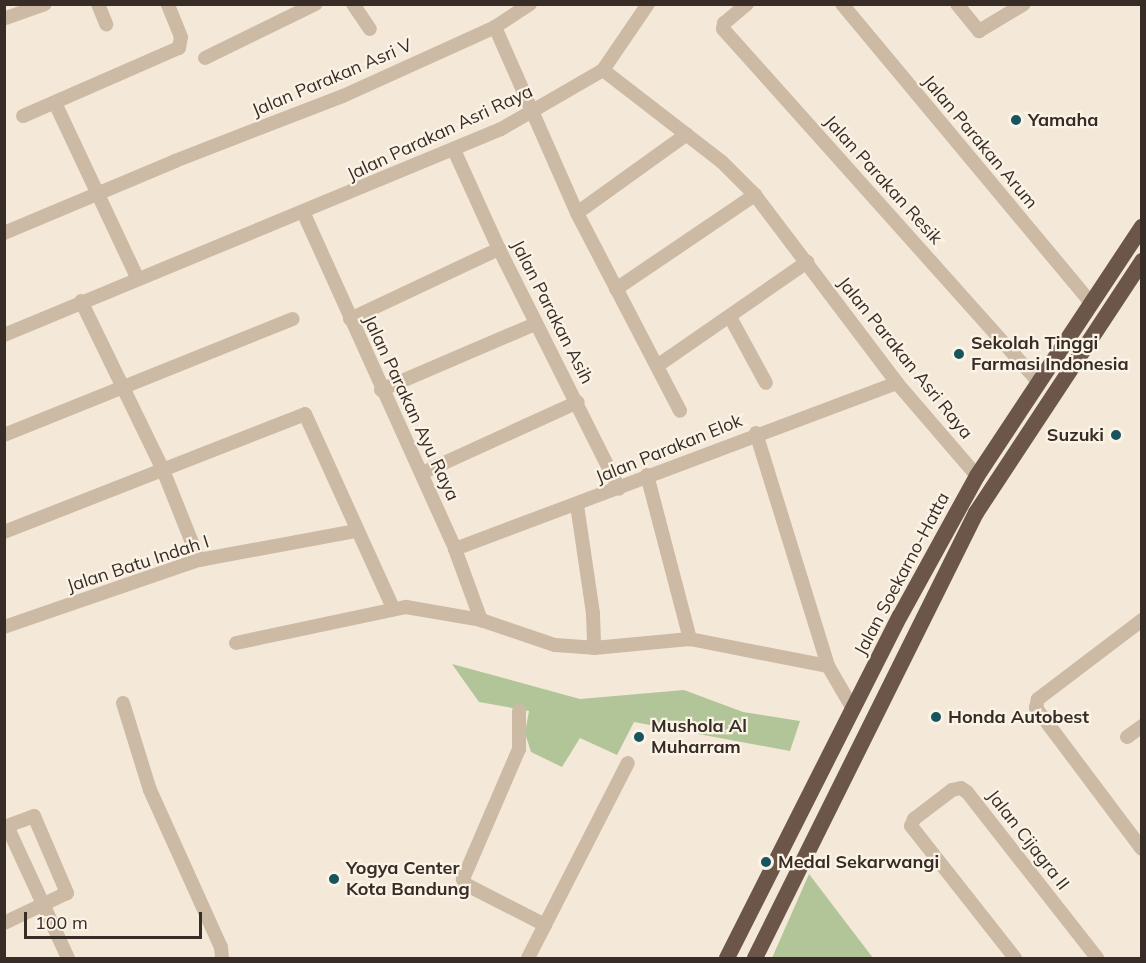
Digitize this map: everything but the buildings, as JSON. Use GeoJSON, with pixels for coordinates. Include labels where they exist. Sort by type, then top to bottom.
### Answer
{"type":"FeatureCollection","features":[{"type":"Feature","properties":{"kind":"highway","name":"Jalan Soekarno-Hatta"},"geometry":{"type":"LineString","coordinates":[[727,958],[850,703],[977,476],[1142,227]]}},
{"type":"Feature","properties":{"kind":"highway","name":"Jalan Soekarno-Hatta"},"geometry":{"type":"LineString","coordinates":[[755,958],[976,513],[1142,261]]}},
{"type":"Feature","properties":{"kind":"street"},"geometry":{"type":"LineString","coordinates":[[5,18],[25,4]]}},
{"type":"Feature","properties":{"kind":"street"},"geometry":{"type":"LineString","coordinates":[[5,18],[45,4]]}},
{"type":"Feature","properties":{"kind":"street"},"geometry":{"type":"LineString","coordinates":[[98,4],[106,24]]}},
{"type":"Feature","properties":{"kind":"street"},"geometry":{"type":"LineString","coordinates":[[23,116],[179,48],[181,37],[168,4]]}},
{"type":"Feature","properties":{"kind":"street"},"geometry":{"type":"LineString","coordinates":[[205,58],[315,4]]}},
{"type":"Feature","properties":{"kind":"street"},"geometry":{"type":"LineString","coordinates":[[353,4],[370,29]]}},
{"type":"Feature","properties":{"kind":"street","name":"Jalan Parakan Asri V"},"geometry":{"type":"LineString","coordinates":[[4,233],[96,193],[343,96],[495,27],[530,4]]}},
{"type":"Feature","properties":{"kind":"street"},"geometry":{"type":"LineString","coordinates":[[603,70],[648,4]]}},
{"type":"Feature","properties":{"kind":"street","name":"Jalan Parakan Resik"},"geometry":{"type":"LineString","coordinates":[[747,4],[724,22],[723,29],[1039,383]]}},
{"type":"Feature","properties":{"kind":"street","name":"Jalan Parakan Arum"},"geometry":{"type":"LineString","coordinates":[[842,4],[1091,303]]}},
{"type":"Feature","properties":{"kind":"street"},"geometry":{"type":"LineString","coordinates":[[957,4],[979,31],[1020,7]]}},
{"type":"Feature","properties":{"kind":"street"},"geometry":{"type":"LineString","coordinates":[[495,27],[530,113],[577,213],[680,411]]}},
{"type":"Feature","properties":{"kind":"street","name":"Jalan Parakan Asri Raya"},"geometry":{"type":"LineString","coordinates":[[6,330],[205,250],[304,214],[454,150],[530,113],[603,70],[687,134],[755,195],[897,383],[977,476]]}},
{"type":"Feature","properties":{"kind":"street"},"geometry":{"type":"LineString","coordinates":[[55,103],[137,277]]}},
{"type":"Feature","properties":{"kind":"street"},"geometry":{"type":"LineString","coordinates":[[577,213],[687,134]]}},
{"type":"Feature","properties":{"kind":"street","name":"Jalan Parakan Asih"},"geometry":{"type":"LineString","coordinates":[[454,150],[499,249],[578,402],[619,489]]}},
{"type":"Feature","properties":{"kind":"street"},"geometry":{"type":"LineString","coordinates":[[616,289],[755,195]]}},
{"type":"Feature","properties":{"kind":"street","name":"Jalan Parakan Ayu Raya"},"geometry":{"type":"LineString","coordinates":[[304,214],[381,390],[422,473],[455,549],[481,620]]}},
{"type":"Feature","properties":{"kind":"street"},"geometry":{"type":"LineString","coordinates":[[350,319],[499,249]]}},
{"type":"Feature","properties":{"kind":"street"},"geometry":{"type":"LineString","coordinates":[[657,366],[807,262]]}},
{"type":"Feature","properties":{"kind":"street"},"geometry":{"type":"LineString","coordinates":[[81,301],[163,470],[199,560]]}},
{"type":"Feature","properties":{"kind":"street"},"geometry":{"type":"LineString","coordinates":[[730,317],[766,382]]}},
{"type":"Feature","properties":{"kind":"street"},"geometry":{"type":"LineString","coordinates":[[4,435],[293,319]]}},
{"type":"Feature","properties":{"kind":"street"},"geometry":{"type":"LineString","coordinates":[[381,390],[536,324]]}},
{"type":"Feature","properties":{"kind":"street","name":"Jalan Parakan Elok"},"geometry":{"type":"LineString","coordinates":[[455,549],[619,489],[647,475],[756,433],[897,383]]}},
{"type":"Feature","properties":{"kind":"street"},"geometry":{"type":"LineString","coordinates":[[422,473],[578,402]]}},
{"type":"Feature","properties":{"kind":"street"},"geometry":{"type":"LineString","coordinates":[[4,532],[304,413],[393,608]]}},
{"type":"Feature","properties":{"kind":"street"},"geometry":{"type":"LineString","coordinates":[[756,433],[828,666],[850,703]]}},
{"type":"Feature","properties":{"kind":"street"},"geometry":{"type":"LineString","coordinates":[[647,475],[690,639]]}},
{"type":"Feature","properties":{"kind":"street"},"geometry":{"type":"LineString","coordinates":[[577,505],[593,614],[594,648]]}},
{"type":"Feature","properties":{"kind":"street","name":"Jalan Batu Indah I"},"geometry":{"type":"LineString","coordinates":[[4,627],[199,560],[356,531]]}},
{"type":"Feature","properties":{"kind":"street"},"geometry":{"type":"LineString","coordinates":[[236,643],[393,608],[481,620],[555,645],[594,648],[690,639],[828,666]]}},
{"type":"Feature","properties":{"kind":"street"},"geometry":{"type":"LineString","coordinates":[[1142,620],[1038,699],[1035,708],[1142,849]]}},
{"type":"Feature","properties":{"kind":"street"},"geometry":{"type":"LineString","coordinates":[[123,703],[150,790],[221,947],[222,958]]}},
{"type":"Feature","properties":{"kind":"street"},"geometry":{"type":"LineString","coordinates":[[519,711],[519,749],[464,873],[465,884],[545,925]]}},
{"type":"Feature","properties":{"kind":"street"},"geometry":{"type":"LineString","coordinates":[[1126,737],[1142,726]]}},
{"type":"Feature","properties":{"kind":"street"},"geometry":{"type":"LineString","coordinates":[[528,958],[628,763]]}},
{"type":"Feature","properties":{"kind":"street","name":"Jalan Cijagra II"},"geometry":{"type":"LineString","coordinates":[[1015,958],[911,826],[914,819],[952,790],[961,788],[967,792],[1097,958]]}},
{"type":"Feature","properties":{"kind":"street"},"geometry":{"type":"LineString","coordinates":[[4,923],[43,904],[67,893],[36,818],[32,815],[6,826],[43,904],[68,958]]}},
{"type":"Feature","properties":{"kind":"green space"},"geometry":{"type":"Polygon","coordinates":[[[452,664],[580,699],[684,690],[743,712],[800,721],[790,751],[634,722],[617,755],[580,738],[562,767],[531,752],[525,733],[529,711],[479,702],[452,664]]]}},
{"type":"Feature","properties":{"kind":"green space"},"geometry":{"type":"Polygon","coordinates":[[[809,874],[873,958],[772,958],[809,874]]]}},
{"type":"Feature","properties":{"kind":"place","name":"Yamaha"},"geometry":{"type":"Point","coordinates":[1016,120]}},
{"type":"Feature","properties":{"kind":"place","name":"Sekolah Tinggi Farmasi Indonesia"},"geometry":{"type":"Point","coordinates":[959,354]}},
{"type":"Feature","properties":{"kind":"place","name":"Suzuki"},"geometry":{"type":"Point","coordinates":[1116,435]}},
{"type":"Feature","properties":{"kind":"place","name":"Honda Autobest"},"geometry":{"type":"Point","coordinates":[936,717]}},
{"type":"Feature","properties":{"kind":"place","name":"Mushola Al Muharram"},"geometry":{"type":"Point","coordinates":[639,737]}},
{"type":"Feature","properties":{"kind":"place","name":"Medal Sekarwangi"},"geometry":{"type":"Point","coordinates":[766,862]}},
{"type":"Feature","properties":{"kind":"place","name":"Yogya Center Kota Bandung"},"geometry":{"type":"Point","coordinates":[334,879]}}]}
